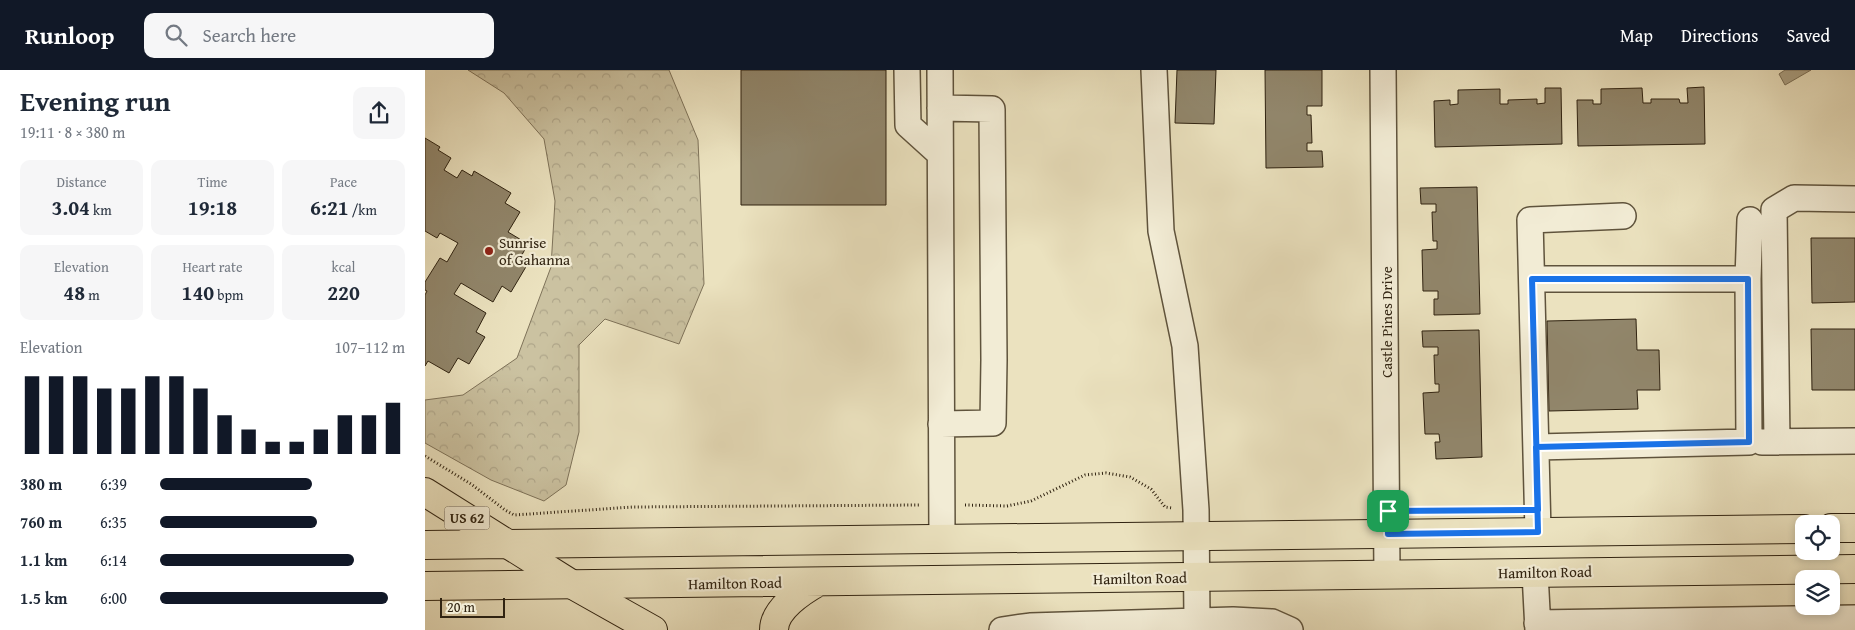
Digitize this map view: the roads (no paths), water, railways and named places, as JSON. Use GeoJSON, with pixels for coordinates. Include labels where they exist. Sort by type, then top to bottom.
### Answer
{"type":"FeatureCollection","features":[{"type":"Feature","properties":{"kind":"main road","name":"US 62"},"geometry":{"type":"LineString","coordinates":[[425,492],[573,585],[653,630]]}},
{"type":"Feature","properties":{"kind":"main road"},"geometry":{"type":"LineString","coordinates":[[425,545],[941,539],[1196,523],[1388,534],[1795,529]]}},
{"type":"Feature","properties":{"kind":"main road"},"geometry":{"type":"LineString","coordinates":[[1840,528],[1855,528]]}},
{"type":"Feature","properties":{"kind":"main road","name":"Hamilton Road"},"geometry":{"type":"LineString","coordinates":[[425,586],[1855,569]]}},
{"type":"Feature","properties":{"kind":"main road"},"geometry":{"type":"LineString","coordinates":[[773,630],[785,607],[797,594],[818,582]]}},
{"type":"Feature","properties":{"kind":"street"},"geometry":{"type":"LineString","coordinates":[[907,70],[908,125],[940,154]]}},
{"type":"Feature","properties":{"kind":"street"},"geometry":{"type":"LineString","coordinates":[[940,70],[941,539]]}},
{"type":"Feature","properties":{"kind":"street"},"geometry":{"type":"LineString","coordinates":[[1154,70],[1161,231],[1185,346],[1196,523],[1197,577],[1186,624]]}},
{"type":"Feature","properties":{"kind":"street","name":"Castle Pines Drive"},"geometry":{"type":"LineString","coordinates":[[1383,70],[1387,574]]}},
{"type":"Feature","properties":{"kind":"street"},"geometry":{"type":"LineString","coordinates":[[940,108],[992,109],[995,360],[993,423],[941,424]]}},
{"type":"Feature","properties":{"kind":"street"},"geometry":{"type":"LineString","coordinates":[[1777,442],[1774,210],[1794,198],[1855,199]]}},
{"type":"Feature","properties":{"kind":"street"},"geometry":{"type":"LineString","coordinates":[[1538,532],[1530,220],[1623,216]]}},
{"type":"Feature","properties":{"kind":"street"},"geometry":{"type":"LineString","coordinates":[[1749,442],[1748,279],[1750,220]]}},
{"type":"Feature","properties":{"kind":"street"},"geometry":{"type":"LineString","coordinates":[[1532,279],[1748,279]]}},
{"type":"Feature","properties":{"kind":"street"},"geometry":{"type":"LineString","coordinates":[[1536,447],[1855,441]]}},
{"type":"Feature","properties":{"kind":"street"},"geometry":{"type":"LineString","coordinates":[[1535,572],[1537,627],[1855,618]]}},
{"type":"Feature","properties":{"kind":"street"},"geometry":{"type":"LineString","coordinates":[[1001,630],[1030,626],[1241,625],[1272,622],[1290,630]]}},
{"type":"Feature","properties":{"kind":"place","name":"Sunrise of Gahanna"},"geometry":{"type":"Point","coordinates":[489,251]}}]}
